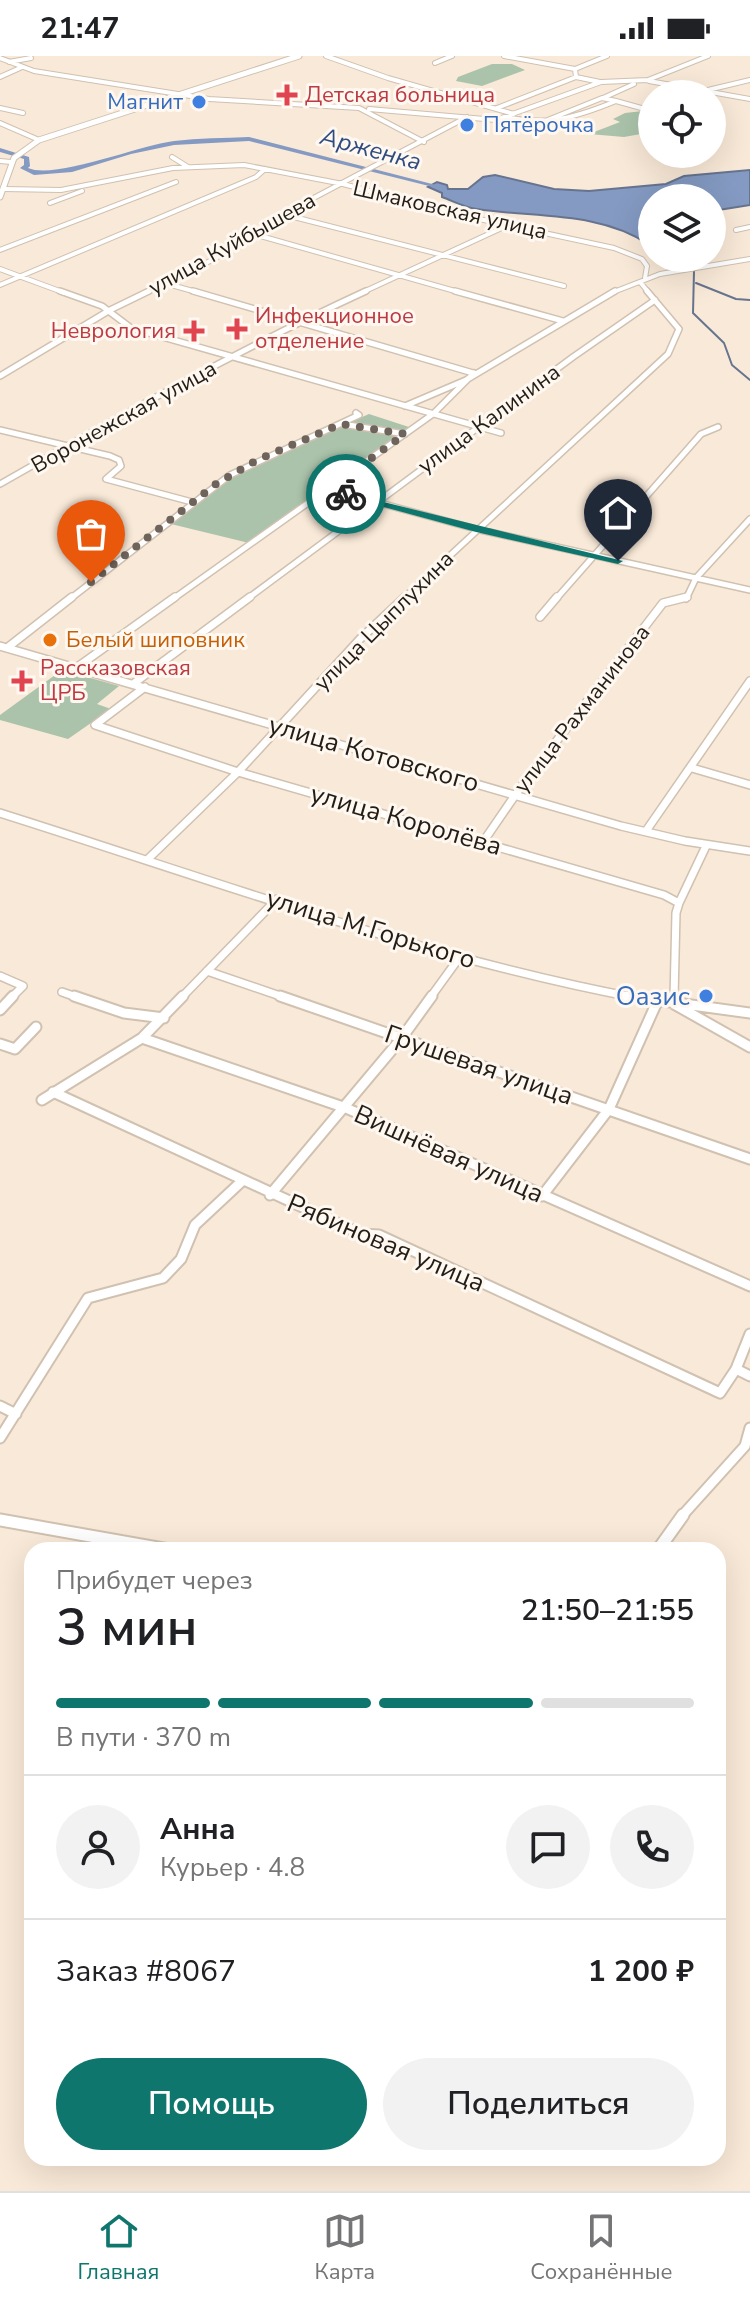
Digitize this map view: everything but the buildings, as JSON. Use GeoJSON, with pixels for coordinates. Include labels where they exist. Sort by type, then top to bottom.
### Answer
{"type":"FeatureCollection","features":[{"type":"Feature","properties":{"kind":"main road"},"geometry":{"type":"LineString","coordinates":[[0,197],[12,160],[39,140],[299,56]]}},
{"type":"Feature","properties":{"kind":"street"},"geometry":{"type":"LineString","coordinates":[[326,56],[388,78],[514,114]]}},
{"type":"Feature","properties":{"kind":"street"},"geometry":{"type":"LineString","coordinates":[[435,63],[452,56]]}},
{"type":"Feature","properties":{"kind":"street"},"geometry":{"type":"LineString","coordinates":[[504,56],[575,69],[607,56]]}},
{"type":"Feature","properties":{"kind":"street"},"geometry":{"type":"LineString","coordinates":[[515,58],[522,56]]}},
{"type":"Feature","properties":{"kind":"street"},"geometry":{"type":"LineString","coordinates":[[648,80],[708,56]]}},
{"type":"Feature","properties":{"kind":"street"},"geometry":{"type":"LineString","coordinates":[[0,61],[31,58]]}},
{"type":"Feature","properties":{"kind":"street"},"geometry":{"type":"LineString","coordinates":[[8,62],[20,68],[215,99],[496,120],[601,82]]}},
{"type":"Feature","properties":{"kind":"street"},"geometry":{"type":"LineString","coordinates":[[0,77],[20,68]]}},
{"type":"Feature","properties":{"kind":"street"},"geometry":{"type":"LineString","coordinates":[[575,69],[576,77]]}},
{"type":"Feature","properties":{"kind":"street"},"geometry":{"type":"LineString","coordinates":[[496,108],[576,77],[601,82],[638,81]]}},
{"type":"Feature","properties":{"kind":"street"},"geometry":{"type":"LineString","coordinates":[[505,117],[536,124],[638,81]]}},
{"type":"Feature","properties":{"kind":"street"},"geometry":{"type":"LineString","coordinates":[[726,86],[749,81]]}},
{"type":"Feature","properties":{"kind":"street"},"geometry":{"type":"LineString","coordinates":[[128,94],[140,87]]}},
{"type":"Feature","properties":{"kind":"street"},"geometry":{"type":"LineString","coordinates":[[726,95],[750,99]]}},
{"type":"Feature","properties":{"kind":"street"},"geometry":{"type":"LineString","coordinates":[[602,98],[638,106]]}},
{"type":"Feature","properties":{"kind":"street"},"geometry":{"type":"LineString","coordinates":[[545,121],[559,124],[616,101]]}},
{"type":"Feature","properties":{"kind":"street"},"geometry":{"type":"LineString","coordinates":[[0,108],[23,113]]}},
{"type":"Feature","properties":{"kind":"street"},"geometry":{"type":"LineString","coordinates":[[359,108],[424,142]]}},
{"type":"Feature","properties":{"kind":"street","name":"улица Куйбышева"},"geometry":{"type":"LineString","coordinates":[[0,376],[110,310],[256,235],[341,184],[467,117]]}},
{"type":"Feature","properties":{"kind":"street"},"geometry":{"type":"LineString","coordinates":[[0,123],[39,140]]}},
{"type":"Feature","properties":{"kind":"street"},"geometry":{"type":"LineString","coordinates":[[172,157],[188,167]]}},
{"type":"Feature","properties":{"kind":"street"},"geometry":{"type":"LineString","coordinates":[[0,161],[12,160]]}},
{"type":"Feature","properties":{"kind":"street","name":"Шмаковская улица"},"geometry":{"type":"LineString","coordinates":[[4,189],[61,190],[188,167],[226,165],[265,169],[341,184],[631,254],[647,266],[642,280]]}},
{"type":"Feature","properties":{"kind":"street"},"geometry":{"type":"LineString","coordinates":[[0,285],[256,177],[265,169]]}},
{"type":"Feature","properties":{"kind":"street"},"geometry":{"type":"LineString","coordinates":[[0,250],[176,182],[154,172]]}},
{"type":"Feature","properties":{"kind":"street","name":"Шмаковская улица"},"geometry":{"type":"LineString","coordinates":[[50,203],[94,185]]}},
{"type":"Feature","properties":{"kind":"street"},"geometry":{"type":"LineString","coordinates":[[61,190],[75,193]]}},
{"type":"Feature","properties":{"kind":"street"},"geometry":{"type":"LineString","coordinates":[[286,215],[564,286]]}},
{"type":"Feature","properties":{"kind":"street","name":"Воронежская улица"},"geometry":{"type":"LineString","coordinates":[[0,484],[300,321],[446,256],[507,225]]}},
{"type":"Feature","properties":{"kind":"street"},"geometry":{"type":"LineString","coordinates":[[736,230],[750,227]]}},
{"type":"Feature","properties":{"kind":"street"},"geometry":{"type":"LineString","coordinates":[[256,235],[563,321]]}},
{"type":"Feature","properties":{"kind":"street"},"geometry":{"type":"LineString","coordinates":[[405,406],[474,373],[642,280],[750,259]]}},
{"type":"Feature","properties":{"kind":"street"},"geometry":{"type":"LineString","coordinates":[[0,269],[110,310],[131,328],[501,433]]}},
{"type":"Feature","properties":{"kind":"street","name":"улица Цыплухина"},"geometry":{"type":"LineString","coordinates":[[148,859],[238,772],[360,639],[668,354],[679,329],[642,280]]}},
{"type":"Feature","properties":{"kind":"street"},"geometry":{"type":"LineString","coordinates":[[163,283],[474,373]]}},
{"type":"Feature","properties":{"kind":"street","name":"улица Калинина"},"geometry":{"type":"LineString","coordinates":[[133,684],[376,502],[655,300]]}},
{"type":"Feature","properties":{"kind":"street"},"geometry":{"type":"LineString","coordinates":[[76,668],[433,414],[474,373]]}},
{"type":"Feature","properties":{"kind":"street"},"geometry":{"type":"LineString","coordinates":[[4,647],[192,502],[245,466],[359,415],[356,413]]}},
{"type":"Feature","properties":{"kind":"street"},"geometry":{"type":"LineString","coordinates":[[341,424],[405,434]]}},
{"type":"Feature","properties":{"kind":"street"},"geometry":{"type":"LineString","coordinates":[[540,617],[701,434],[718,427]]}},
{"type":"Feature","properties":{"kind":"street"},"geometry":{"type":"LineString","coordinates":[[0,430],[110,456],[119,460],[121,466],[106,479],[192,502]]}},
{"type":"Feature","properties":{"kind":"street"},"geometry":{"type":"LineString","coordinates":[[328,489],[476,529],[750,590]]}},
{"type":"Feature","properties":{"kind":"street","name":"улица Рахманинова"},"geometry":{"type":"LineString","coordinates":[[483,842],[515,795],[663,603],[686,600],[696,578],[750,519]]}},
{"type":"Feature","properties":{"kind":"street","name":"улица Котовского"},"geometry":{"type":"LineString","coordinates":[[4,647],[281,726],[318,740],[646,831],[706,846],[750,851]]}},
{"type":"Feature","properties":{"kind":"street"},"geometry":{"type":"LineString","coordinates":[[646,831],[750,681]]}},
{"type":"Feature","properties":{"kind":"street","name":"улица Королёва"},"geometry":{"type":"LineString","coordinates":[[145,687],[95,725],[238,772],[664,895],[679,903]]}},
{"type":"Feature","properties":{"kind":"street"},"geometry":{"type":"LineString","coordinates":[[692,768],[750,785]]}},
{"type":"Feature","properties":{"kind":"street","name":"улица М.Горького"},"geometry":{"type":"LineString","coordinates":[[1,814],[459,958],[546,981],[657,1002],[750,1013]]}},
{"type":"Feature","properties":{"kind":"street"},"geometry":{"type":"LineString","coordinates":[[706,846],[676,913],[674,1004],[750,1047]]}},
{"type":"Feature","properties":{"kind":"street"},"geometry":{"type":"LineString","coordinates":[[42,1100],[142,1038],[277,899]]}},
{"type":"Feature","properties":{"kind":"street"},"geometry":{"type":"LineString","coordinates":[[270,1195],[346,1108],[401,1039],[459,958]]}},
{"type":"Feature","properties":{"kind":"street","name":"Грушевая улица"},"geometry":{"type":"LineString","coordinates":[[207,971],[750,1159]]}},
{"type":"Feature","properties":{"kind":"street"},"geometry":{"type":"LineString","coordinates":[[0,976],[23,986],[0,1010]]}},
{"type":"Feature","properties":{"kind":"street"},"geometry":{"type":"LineString","coordinates":[[62,992],[117,1013],[164,1018]]}},
{"type":"Feature","properties":{"kind":"street"},"geometry":{"type":"LineString","coordinates":[[542,1196],[609,1109],[657,1002]]}},
{"type":"Feature","properties":{"kind":"street"},"geometry":{"type":"LineString","coordinates":[[0,1044],[15,1049],[36,1027]]}},
{"type":"Feature","properties":{"kind":"street","name":"Вишнёвая улица"},"geometry":{"type":"LineString","coordinates":[[142,1038],[346,1108],[750,1286]]}},
{"type":"Feature","properties":{"kind":"street","name":"Рябиновая улица"},"geometry":{"type":"LineString","coordinates":[[53,1092],[241,1182],[361,1234],[379,1235],[720,1393],[736,1369]]}},
{"type":"Feature","properties":{"kind":"street"},"geometry":{"type":"LineString","coordinates":[[0,1438],[88,1298],[163,1278],[181,1259],[195,1225],[241,1182]]}},
{"type":"Feature","properties":{"kind":"street"},"geometry":{"type":"LineString","coordinates":[[750,1334],[736,1369],[750,1376]]}},
{"type":"Feature","properties":{"kind":"street"},"geometry":{"type":"LineString","coordinates":[[0,1406],[16,1414]]}},
{"type":"Feature","properties":{"kind":"street"},"geometry":{"type":"LineString","coordinates":[[663,1542],[675,1524],[745,1446],[750,1428]]}},
{"type":"Feature","properties":{"kind":"street"},"geometry":{"type":"LineString","coordinates":[[0,1520],[124,1542]]}},
{"type":"Feature","properties":{"kind":"green space"},"geometry":{"type":"Polygon","coordinates":[[[492,64],[512,64],[525,70],[482,86],[456,81],[458,77],[492,64]]]}},
{"type":"Feature","properties":{"kind":"green space"},"geometry":{"type":"Polygon","coordinates":[[[638,112],[638,134],[624,137],[589,134],[620,122],[613,119],[638,112]]]}},
{"type":"Feature","properties":{"kind":"green space"},"geometry":{"type":"Polygon","coordinates":[[[369,414],[412,428],[249,543],[171,524],[237,472],[369,414]]]}},
{"type":"Feature","properties":{"kind":"green space"},"geometry":{"type":"Polygon","coordinates":[[[62,670],[119,686],[97,704],[111,709],[68,739],[0,720],[0,715],[62,670]]]}},
{"type":"Feature","properties":{"kind":"water"},"geometry":{"type":"Polygon","coordinates":[[[750,170],[750,205],[726,209],[726,184],[666,184],[684,176],[750,170]]]}},
{"type":"Feature","properties":{"kind":"water"},"geometry":{"type":"Polygon","coordinates":[[[495,175],[554,189],[589,191],[638,187],[638,238],[587,221],[464,206],[428,187],[437,182],[447,185],[448,189],[468,189],[483,177],[495,175]]]}},
{"type":"Feature","properties":{"kind":"waterway","name":"Арженка"},"geometry":{"type":"LineString","coordinates":[[0,150],[27,158],[27,166],[23,168],[34,173],[72,170],[130,152],[174,143],[249,139],[433,185]]}},
{"type":"Feature","properties":{"kind":"waterway"},"geometry":{"type":"LineString","coordinates":[[694,272],[693,313],[724,343],[732,365],[750,380]]}},
{"type":"Feature","properties":{"kind":"waterway"},"geometry":{"type":"LineString","coordinates":[[696,283],[736,299],[750,300]]}},
{"type":"Feature","properties":{"kind":"way so far"},"geometry":{"type":"LineString","coordinates":[[91,582],[216,484],[257,460],[341,424],[405,434],[328,489],[346,494]]}},
{"type":"Feature","properties":{"kind":"place","name":"Детская больница"},"geometry":{"type":"Point","coordinates":[287,95]}},
{"type":"Feature","properties":{"kind":"place","name":"Магнит"},"geometry":{"type":"Point","coordinates":[199,102]}},
{"type":"Feature","properties":{"kind":"place","name":"Пятёрочка"},"geometry":{"type":"Point","coordinates":[467,125]}},
{"type":"Feature","properties":{"kind":"place","name":"Инфекционное отделение"},"geometry":{"type":"Point","coordinates":[237,329]}},
{"type":"Feature","properties":{"kind":"place","name":"Неврология"},"geometry":{"type":"Point","coordinates":[194,331]}},
{"type":"Feature","properties":{"kind":"place","name":"Белый шиповник"},"geometry":{"type":"Point","coordinates":[50,640]}},
{"type":"Feature","properties":{"kind":"place","name":"Рассказовская ЦРБ"},"geometry":{"type":"Point","coordinates":[22,681]}},
{"type":"Feature","properties":{"kind":"place","name":"Оазис"},"geometry":{"type":"Point","coordinates":[706,996]}},
{"type":"Feature","properties":{"kind":"route"},"geometry":{"type":"LineString","coordinates":[[346,494],[476,529],[618,561]]}}]}
